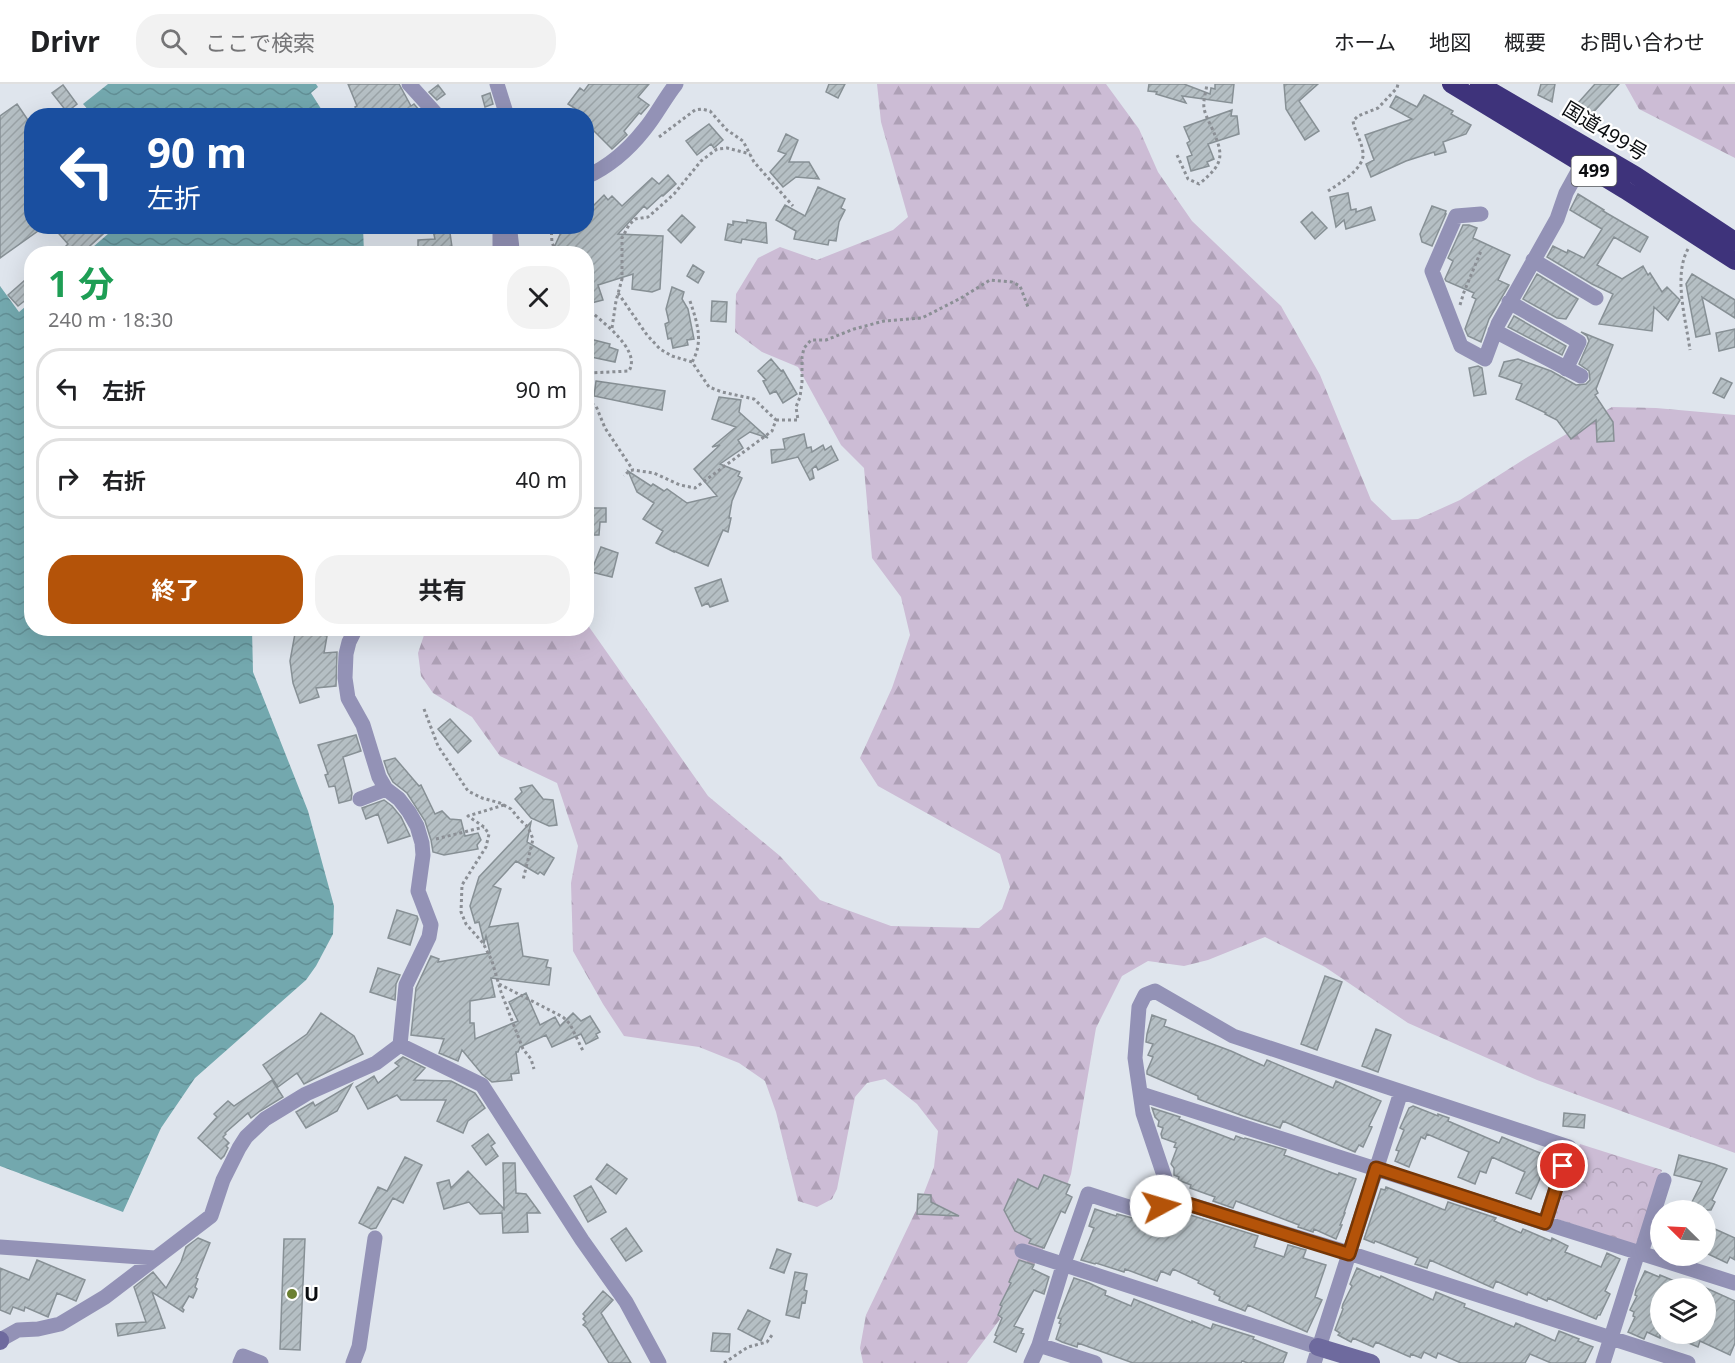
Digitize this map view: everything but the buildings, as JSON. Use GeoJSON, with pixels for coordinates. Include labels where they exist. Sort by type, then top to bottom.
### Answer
{"type":"FeatureCollection","features":[{"type":"Feature","properties":{"kind":"highway","name":"国道499号"},"geometry":{"type":"LineString","coordinates":[[1451,84],[1735,261]]}},
{"type":"Feature","properties":{"kind":"highway","name":"国道499号"},"geometry":{"type":"LineString","coordinates":[[1479,84],[1635,175],[1735,241]]}},
{"type":"Feature","properties":{"kind":"street"},"geometry":{"type":"LineString","coordinates":[[409,84],[431,108]]}},
{"type":"Feature","properties":{"kind":"street"},"geometry":{"type":"LineString","coordinates":[[497,84],[504,108]]}},
{"type":"Feature","properties":{"kind":"street"},"geometry":{"type":"LineString","coordinates":[[594,172],[610,163],[644,131],[676,84]]}},
{"type":"Feature","properties":{"kind":"street"},"geometry":{"type":"LineString","coordinates":[[1481,214],[1456,216],[1432,272],[1461,346],[1485,359],[1509,302],[1557,219],[1566,193],[1582,164]]}},
{"type":"Feature","properties":{"kind":"street"},"geometry":{"type":"LineString","coordinates":[[1533,260],[1596,298]]}},
{"type":"Feature","properties":{"kind":"street"},"geometry":{"type":"LineString","coordinates":[[1509,302],[1578,342],[1566,369]]}},
{"type":"Feature","properties":{"kind":"street"},"geometry":{"type":"LineString","coordinates":[[1495,331],[1581,376]]}},
{"type":"Feature","properties":{"kind":"street"},"geometry":{"type":"LineString","coordinates":[[0,1341],[18,1330],[38,1329],[60,1324],[105,1298],[211,1216],[223,1180],[239,1148],[246,1137],[265,1119],[306,1094],[376,1063],[400,1045],[406,985],[431,930],[418,891],[423,855],[422,843],[417,826],[409,812],[399,799],[386,789],[379,777],[363,725],[352,708],[346,687],[346,654],[352,636]]}},
{"type":"Feature","properties":{"kind":"street"},"geometry":{"type":"LineString","coordinates":[[360,799],[386,789]]}},
{"type":"Feature","properties":{"kind":"street"},"geometry":{"type":"LineString","coordinates":[[1172,1199],[1143,1113],[1135,1058],[1139,1007],[1145,995],[1155,991],[1233,1036],[1569,1147],[1545,1223]]}},
{"type":"Feature","properties":{"kind":"street"},"geometry":{"type":"LineString","coordinates":[[400,1045],[482,1085],[582,1240],[626,1302],[659,1363]]}},
{"type":"Feature","properties":{"kind":"street"},"geometry":{"type":"LineString","coordinates":[[1316,1355],[1401,1092]]}},
{"type":"Feature","properties":{"kind":"street"},"geometry":{"type":"LineString","coordinates":[[1141,1094],[1735,1283]]}},
{"type":"Feature","properties":{"kind":"street"},"geometry":{"type":"LineString","coordinates":[[1604,1363],[1664,1180]]}},
{"type":"Feature","properties":{"kind":"street"},"geometry":{"type":"LineString","coordinates":[[1031,1363],[1088,1194],[1150,1214],[1172,1199]]}},
{"type":"Feature","properties":{"kind":"street"},"geometry":{"type":"LineString","coordinates":[[1172,1199],[1688,1363]]}},
{"type":"Feature","properties":{"kind":"street"},"geometry":{"type":"LineString","coordinates":[[353,1363],[359,1347],[375,1238]]}},
{"type":"Feature","properties":{"kind":"street"},"geometry":{"type":"LineString","coordinates":[[0,1247],[155,1258]]}},
{"type":"Feature","properties":{"kind":"street"},"geometry":{"type":"LineString","coordinates":[[1022,1251],[1316,1355],[1371,1363]]}},
{"type":"Feature","properties":{"kind":"street"},"geometry":{"type":"LineString","coordinates":[[1039,1344],[1095,1363]]}},
{"type":"Feature","properties":{"kind":"street"},"geometry":{"type":"LineString","coordinates":[[240,1363],[243,1356],[261,1363]]}},
{"type":"Feature","properties":{"kind":"path"},"geometry":{"type":"LineString","coordinates":[[1177,155],[1188,179],[1199,184],[1210,175],[1220,160],[1221,149],[1204,111],[1207,84]]}},
{"type":"Feature","properties":{"kind":"path"},"geometry":{"type":"LineString","coordinates":[[1328,191],[1352,174],[1362,161],[1364,153],[1353,121],[1358,116],[1378,108],[1398,84]]}},
{"type":"Feature","properties":{"kind":"path"},"geometry":{"type":"LineString","coordinates":[[653,141],[695,110],[710,111],[727,130],[743,141],[754,162],[794,206]]}},
{"type":"Feature","properties":{"kind":"path"},"geometry":{"type":"LineString","coordinates":[[612,328],[622,279],[622,238],[629,225],[635,219],[648,217],[674,194],[701,161],[717,149],[728,148],[750,154]]}},
{"type":"Feature","properties":{"kind":"path"},"geometry":{"type":"LineString","coordinates":[[1690,350],[1680,278],[1682,260],[1695,235]]}},
{"type":"Feature","properties":{"kind":"path"},"geometry":{"type":"LineString","coordinates":[[1452,323],[1456,318],[1481,251]]}},
{"type":"Feature","properties":{"kind":"path"},"geometry":{"type":"LineString","coordinates":[[618,293],[646,335],[660,349],[672,356],[692,362],[709,387],[754,399],[776,420],[798,420],[796,407],[802,382],[802,357],[804,348],[811,340],[826,340],[884,321],[922,318],[990,280],[1012,282],[1020,286],[1028,307]]}},
{"type":"Feature","properties":{"kind":"path"},"geometry":{"type":"LineString","coordinates":[[690,301],[699,335],[698,352],[692,362]]}},
{"type":"Feature","properties":{"kind":"path"},"geometry":{"type":"LineString","coordinates":[[594,313],[612,328],[624,343],[632,366],[629,371],[594,373]]}},
{"type":"Feature","properties":{"kind":"path"},"geometry":{"type":"LineString","coordinates":[[594,405],[605,428],[633,470]]}},
{"type":"Feature","properties":{"kind":"path"},"geometry":{"type":"LineString","coordinates":[[624,476],[633,470],[654,474],[680,485],[695,488],[772,431],[776,420]]}},
{"type":"Feature","properties":{"kind":"path"},"geometry":{"type":"LineString","coordinates":[[424,709],[438,746],[468,791],[511,808],[528,827],[533,839],[523,880]]}},
{"type":"Feature","properties":{"kind":"path"},"geometry":{"type":"LineString","coordinates":[[504,805],[468,816],[489,834],[486,847],[462,885],[461,912],[466,924],[483,943],[492,961],[523,1049],[531,1059],[534,1069]]}},
{"type":"Feature","properties":{"kind":"path"},"geometry":{"type":"LineString","coordinates":[[422,843],[484,828]]}},
{"type":"Feature","properties":{"kind":"path"},"geometry":{"type":"LineString","coordinates":[[499,984],[563,1017],[570,1024],[583,1051]]}},
{"type":"Feature","properties":{"kind":"path"},"geometry":{"type":"LineString","coordinates":[[724,1363],[748,1347],[767,1342],[772,1335]]}},
{"type":"Feature","properties":{"kind":"green space"},"geometry":{"type":"Polygon","coordinates":[[[877,84],[1106,84],[1139,129],[1158,172],[1192,221],[1281,306],[1320,375],[1371,500],[1392,520],[1418,519],[1460,500],[1612,407],[1656,408],[1735,415],[1735,1153],[1537,1080],[1408,1023],[1325,967],[1265,937],[1208,960],[1184,966],[1148,961],[1122,976],[1096,1028],[1071,1174],[1044,1247],[1016,1298],[967,1363],[863,1363],[860,1348],[866,1315],[922,1198],[934,1167],[938,1131],[917,1104],[885,1079],[867,1083],[855,1097],[837,1189],[832,1199],[817,1207],[798,1201],[776,1112],[765,1081],[739,1063],[699,1047],[624,1036],[573,951],[571,883],[578,846],[557,783],[500,756],[472,717],[433,693],[421,676],[418,653],[424,636],[594,636],[594,634],[708,796],[780,856],[820,900],[891,926],[979,928],[1002,909],[1010,887],[1000,854],[878,786],[860,758],[892,688],[910,635],[901,597],[872,558],[864,468],[841,445],[798,367],[762,352],[735,332],[736,294],[758,258],[780,247],[817,260],[893,230],[908,217],[881,122],[877,84]]]}},
{"type":"Feature","properties":{"kind":"green space"},"geometry":{"type":"Polygon","coordinates":[[[1625,84],[1735,84],[1735,158],[1639,109],[1625,84]]]}},
{"type":"Feature","properties":{"kind":"green space"},"geometry":{"type":"Polygon","coordinates":[[[1580,1144],[1662,1170],[1636,1245],[1554,1218],[1580,1144]]]}},
{"type":"Feature","properties":{"kind":"water"},"geometry":{"type":"Polygon","coordinates":[[[108,84],[316,84],[318,87],[311,93],[321,108],[87,108],[83,104],[108,84]]]}},
{"type":"Feature","properties":{"kind":"water"},"geometry":{"type":"Polygon","coordinates":[[[108,234],[363,234],[364,246],[94,246],[108,234]]]}},
{"type":"Feature","properties":{"kind":"water"},"geometry":{"type":"Polygon","coordinates":[[[0,286],[19,312],[24,308],[24,636],[252,636],[253,672],[308,811],[334,906],[333,934],[316,966],[306,980],[195,1078],[161,1128],[123,1212],[0,1166],[0,286]]]}},
{"type":"Feature","properties":{"kind":"place","name":"U"},"geometry":{"type":"Point","coordinates":[292,1294]}},
{"type":"Feature","properties":{"kind":"route"},"geometry":{"type":"LineString","coordinates":[[1161,1206],[1172,1199],[1349,1254],[1376,1168],[1545,1223],[1563,1166]]}}]}
